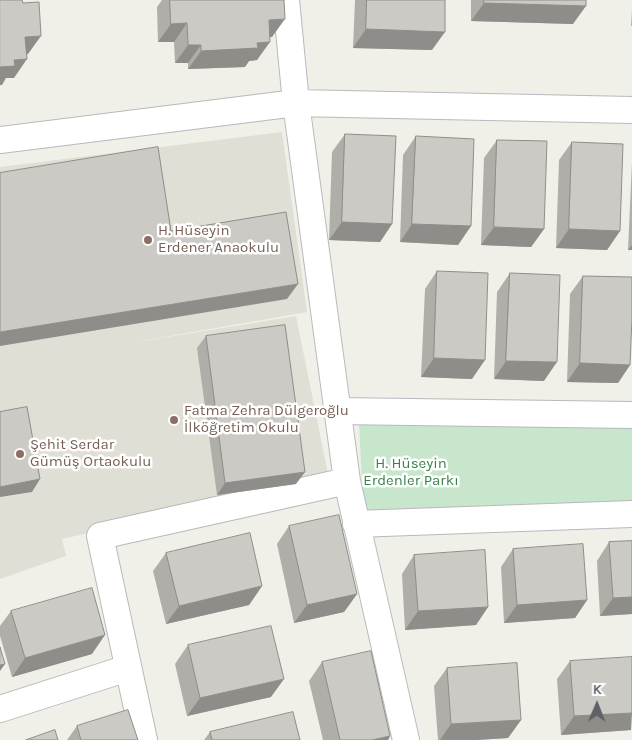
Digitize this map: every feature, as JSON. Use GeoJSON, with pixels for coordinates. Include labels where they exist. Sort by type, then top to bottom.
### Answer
{"type":"FeatureCollection","features":[{"type":"Feature","properties":{"kind":"street"},"geometry":{"type":"LineString","coordinates":[[286,0],[296,103],[347,481],[406,740]]}},
{"type":"Feature","properties":{"kind":"street"},"geometry":{"type":"LineString","coordinates":[[0,140],[296,103],[632,110]]}},
{"type":"Feature","properties":{"kind":"street"},"geometry":{"type":"LineString","coordinates":[[337,410],[632,415]]}},
{"type":"Feature","properties":{"kind":"street"},"geometry":{"type":"LineString","coordinates":[[144,740],[100,536],[347,481]]}},
{"type":"Feature","properties":{"kind":"street"},"geometry":{"type":"LineString","coordinates":[[356,524],[632,514]]}},
{"type":"Feature","properties":{"kind":"street"},"geometry":{"type":"LineString","coordinates":[[0,709],[128,668]]}},
{"type":"Feature","properties":{"kind":"shaded area"},"geometry":{"type":"Polygon","coordinates":[[[282,132],[307,312],[125,344],[296,316],[329,479],[62,539],[66,556],[0,579],[0,167],[282,132]]]}},
{"type":"Feature","properties":{"kind":"green space","name":"H. Hüseyin Erdenler Parkı"},"geometry":{"type":"Polygon","coordinates":[[[359,423],[632,426],[632,514],[364,524],[359,423]]]}},
{"type":"Feature","properties":{"kind":"building"},"geometry":{"type":"Polygon","coordinates":[[[0,0],[22,0],[23,3],[39,2],[41,36],[25,37],[27,59],[14,60],[15,66],[0,67],[0,0]]]}},
{"type":"Feature","properties":{"kind":"building"},"geometry":{"type":"Polygon","coordinates":[[[170,0],[284,0],[285,19],[269,20],[270,42],[257,43],[258,48],[201,51],[201,45],[188,45],[187,23],[171,24],[170,0]]]}},
{"type":"Feature","properties":{"kind":"building"},"geometry":{"type":"Polygon","coordinates":[[[367,0],[445,0],[445,32],[366,29],[367,0]]]}},
{"type":"Feature","properties":{"kind":"building"},"geometry":{"type":"Polygon","coordinates":[[[484,0],[586,0],[586,6],[484,3],[484,0]]]}},
{"type":"Feature","properties":{"kind":"building"},"geometry":{"type":"Polygon","coordinates":[[[345,134],[396,136],[392,224],[342,222],[345,134]]]}},
{"type":"Feature","properties":{"kind":"building"},"geometry":{"type":"Polygon","coordinates":[[[416,136],[474,139],[471,226],[412,224],[416,136]]]}},
{"type":"Feature","properties":{"kind":"building"},"geometry":{"type":"Polygon","coordinates":[[[497,140],[547,141],[544,229],[494,227],[497,140]]]}},
{"type":"Feature","properties":{"kind":"building"},"geometry":{"type":"Polygon","coordinates":[[[572,142],[623,144],[620,231],[569,229],[572,142]]]}},
{"type":"Feature","properties":{"kind":"building","name":"H. Hüseyin Erdener Anaokulu"},"geometry":{"type":"Polygon","coordinates":[[[158,147],[171,231],[286,212],[298,284],[0,332],[0,173],[158,147]]]}},
{"type":"Feature","properties":{"kind":"building"},"geometry":{"type":"Polygon","coordinates":[[[437,271],[488,273],[485,360],[434,358],[437,271]]]}},
{"type":"Feature","properties":{"kind":"building"},"geometry":{"type":"Polygon","coordinates":[[[510,273],[560,275],[557,362],[506,361],[510,273]]]}},
{"type":"Feature","properties":{"kind":"building"},"geometry":{"type":"Polygon","coordinates":[[[583,276],[632,277],[630,365],[580,363],[583,276]]]}},
{"type":"Feature","properties":{"kind":"building"},"geometry":{"type":"Polygon","coordinates":[[[285,325],[305,472],[225,483],[206,336],[285,325]]]}},
{"type":"Feature","properties":{"kind":"building"},"geometry":{"type":"Polygon","coordinates":[[[27,407],[40,479],[0,487],[0,412],[27,407]]]}},
{"type":"Feature","properties":{"kind":"building"},"geometry":{"type":"Polygon","coordinates":[[[339,515],[357,594],[307,605],[289,526],[339,515]]]}},
{"type":"Feature","properties":{"kind":"building"},"geometry":{"type":"Polygon","coordinates":[[[250,533],[262,586],[179,606],[166,553],[250,533]]]}},
{"type":"Feature","properties":{"kind":"building"},"geometry":{"type":"Polygon","coordinates":[[[632,541],[632,597],[613,598],[609,542],[632,541]]]}},
{"type":"Feature","properties":{"kind":"building"},"geometry":{"type":"Polygon","coordinates":[[[583,544],[587,600],[517,605],[513,549],[583,544]]]}},
{"type":"Feature","properties":{"kind":"building"},"geometry":{"type":"Polygon","coordinates":[[[485,550],[488,607],[418,611],[414,555],[485,550]]]}},
{"type":"Feature","properties":{"kind":"building"},"geometry":{"type":"Polygon","coordinates":[[[92,588],[105,635],[25,658],[11,611],[92,588]]]}},
{"type":"Feature","properties":{"kind":"building"},"geometry":{"type":"Polygon","coordinates":[[[271,626],[284,679],[200,698],[188,645],[271,626]]]}},
{"type":"Feature","properties":{"kind":"building"},"geometry":{"type":"Polygon","coordinates":[[[0,647],[5,664],[0,665],[0,647]]]}},
{"type":"Feature","properties":{"kind":"building"},"geometry":{"type":"Polygon","coordinates":[[[371,651],[390,736],[372,740],[340,740],[322,662],[371,651]]]}},
{"type":"Feature","properties":{"kind":"building"},"geometry":{"type":"Polygon","coordinates":[[[632,657],[632,713],[574,716],[570,661],[632,657]]]}},
{"type":"Feature","properties":{"kind":"building"},"geometry":{"type":"Polygon","coordinates":[[[517,663],[521,720],[451,724],[447,668],[517,663]]]}},
{"type":"Feature","properties":{"kind":"building"},"geometry":{"type":"Polygon","coordinates":[[[128,710],[138,740],[81,740],[77,726],[128,710]]]}},
{"type":"Feature","properties":{"kind":"building"},"geometry":{"type":"Polygon","coordinates":[[[293,712],[300,740],[212,740],[210,732],[293,712]]]}},
{"type":"Feature","properties":{"kind":"building"},"geometry":{"type":"Polygon","coordinates":[[[55,730],[58,740],[26,740],[55,730]]]}},
{"type":"Feature","properties":{"kind":"place","name":"H. Hüseyin Erdener Anaokulu"},"geometry":{"type":"Point","coordinates":[148,240]}},
{"type":"Feature","properties":{"kind":"place","name":"Fatma Zehra Dülgeroğlu İlköğretim Okulu"},"geometry":{"type":"Point","coordinates":[174,420]}},
{"type":"Feature","properties":{"kind":"place","name":"Şehit Serdar Gümüş Ortaokulu"},"geometry":{"type":"Point","coordinates":[20,454]}}]}
